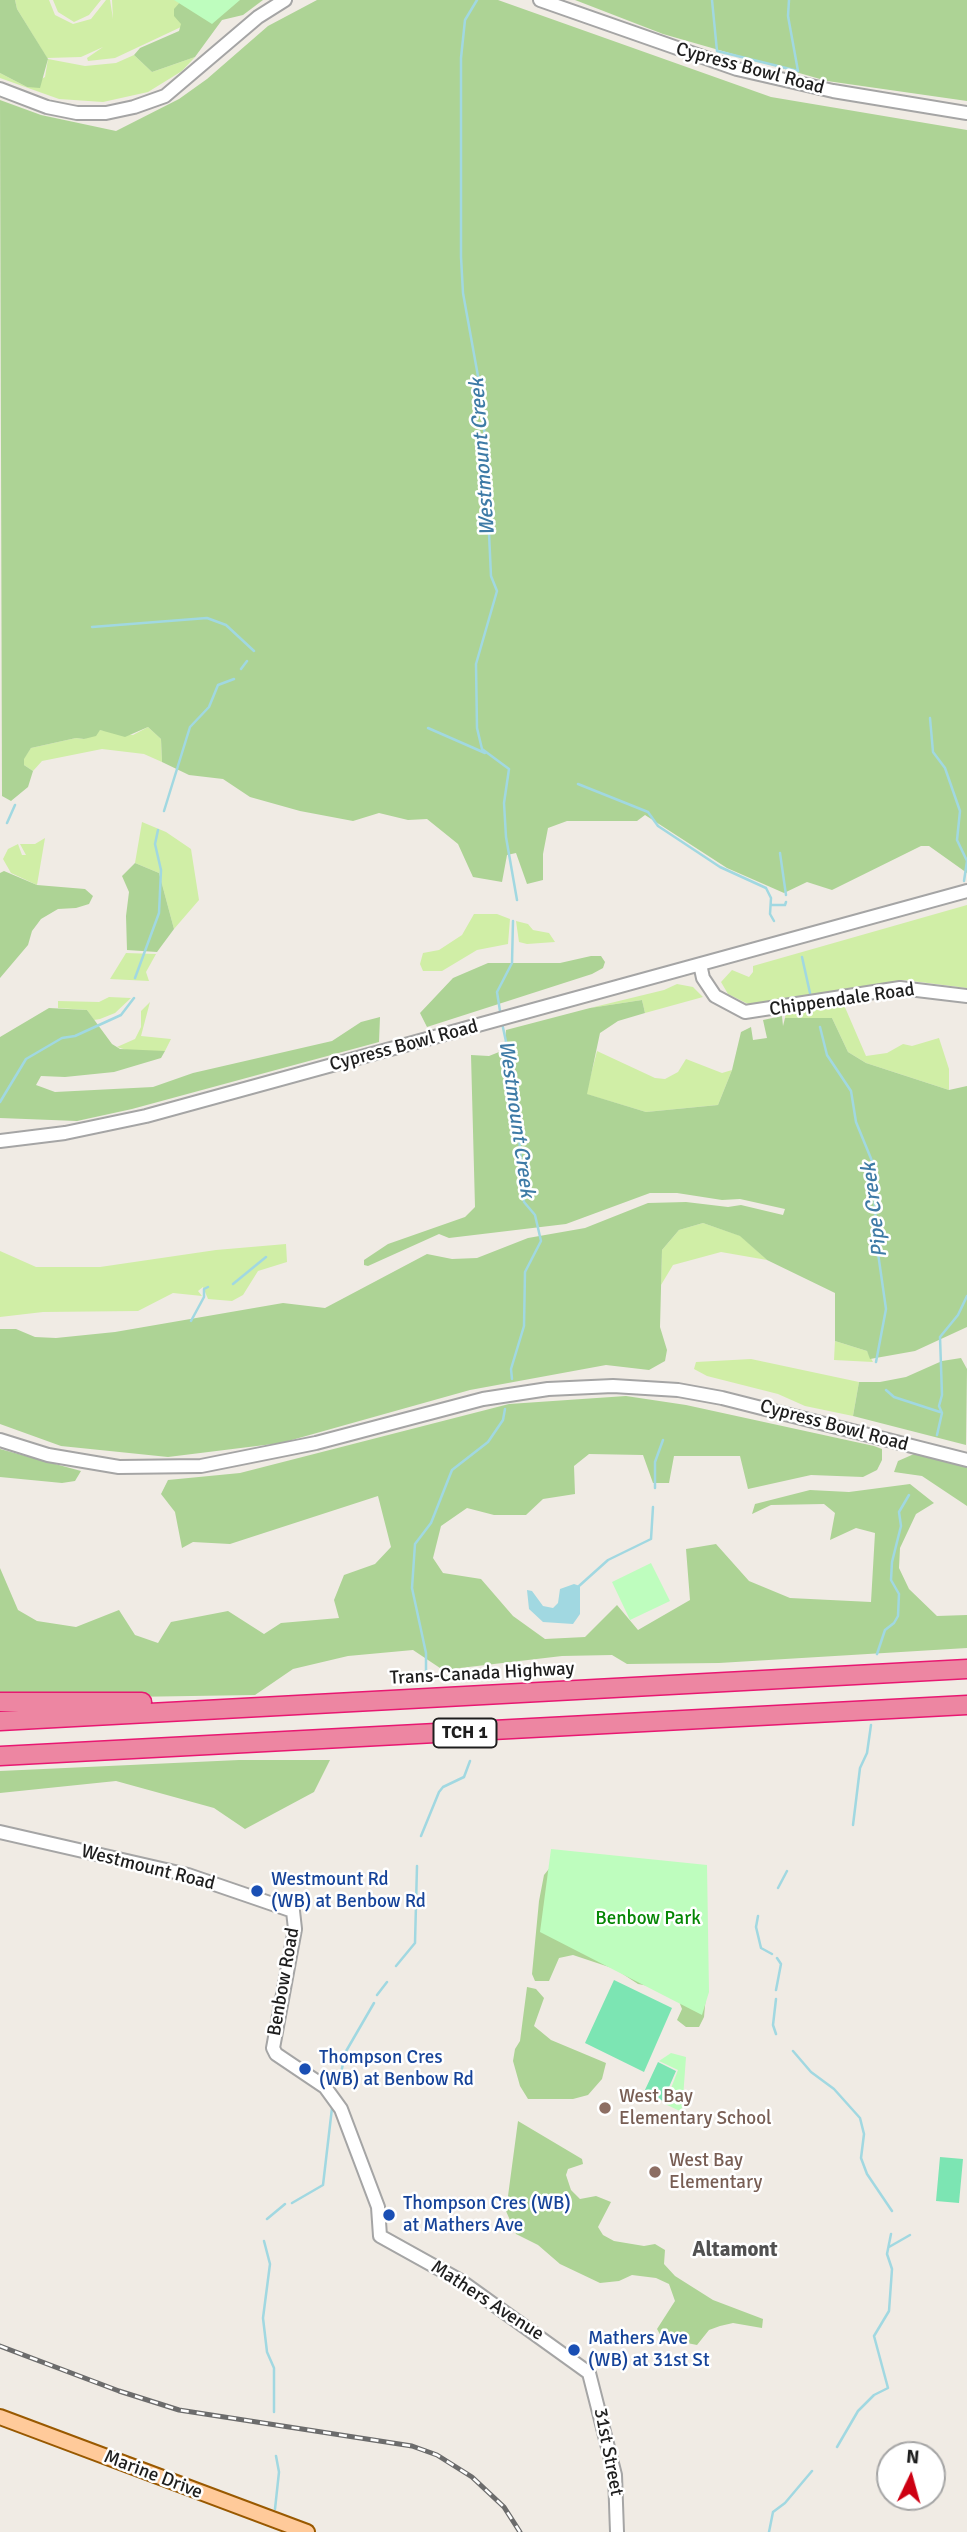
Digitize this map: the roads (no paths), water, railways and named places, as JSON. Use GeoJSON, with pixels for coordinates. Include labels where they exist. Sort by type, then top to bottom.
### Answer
{"type":"FeatureCollection","features":[{"type":"Feature","properties":{"kind":"highway"},"geometry":{"type":"LineString","coordinates":[[765,1677],[967,1657]]}},
{"type":"Feature","properties":{"kind":"highway","name":"Trans-Canada Highway"},"geometry":{"type":"LineString","coordinates":[[0,1721],[967,1668]]}},
{"type":"Feature","properties":{"kind":"highway"},"geometry":{"type":"LineString","coordinates":[[0,1702],[176,1702],[272,1706]]}},
{"type":"Feature","properties":{"kind":"highway","name":"TCH 1"},"geometry":{"type":"LineString","coordinates":[[0,1756],[967,1706]]}},
{"type":"Feature","properties":{"kind":"main road","name":"Marine Drive"},"geometry":{"type":"LineString","coordinates":[[0,2417],[307,2532]]}},
{"type":"Feature","properties":{"kind":"street"},"geometry":{"type":"LineString","coordinates":[[0,89],[47,107],[77,113],[106,113],[134,107],[165,96],[258,17],[285,0]]}},
{"type":"Feature","properties":{"kind":"street","name":"Cypress Bowl Road"},"geometry":{"type":"LineString","coordinates":[[540,0],[737,69],[833,91],[967,113]]}},
{"type":"Feature","properties":{"kind":"street","name":"Cypress Bowl Road"},"geometry":{"type":"LineString","coordinates":[[0,1141],[65,1133],[146,1116],[967,891]]}},
{"type":"Feature","properties":{"kind":"street","name":"Chippendale Road"},"geometry":{"type":"LineString","coordinates":[[700,964],[705,984],[715,996],[731,1007],[746,1012],[900,988],[967,996]]}},
{"type":"Feature","properties":{"kind":"street","name":"Cypress Bowl Road"},"geometry":{"type":"LineString","coordinates":[[0,1440],[48,1455],[119,1467],[201,1466],[306,1445],[483,1399],[548,1389],[613,1386],[678,1390],[722,1398],[967,1460]]}},
{"type":"Feature","properties":{"kind":"street","name":"Westmount Road"},"geometry":{"type":"LineString","coordinates":[[0,1832],[188,1875],[293,1910]]}},
{"type":"Feature","properties":{"kind":"street","name":"Benbow Road"},"geometry":{"type":"LineString","coordinates":[[293,1910],[295,1929],[273,2037],[276,2054],[326,2087],[341,2109],[378,2207],[380,2236]]}},
{"type":"Feature","properties":{"kind":"street","name":"Mathers Avenue"},"geometry":{"type":"LineString","coordinates":[[380,2236],[461,2281],[589,2373]]}},
{"type":"Feature","properties":{"kind":"street","name":"31st Street"},"geometry":{"type":"LineString","coordinates":[[589,2373],[615,2475],[617,2532]]}},
{"type":"Feature","properties":{"kind":"water"},"geometry":{"type":"Polygon","coordinates":[[[574,1584],[580,1586],[580,1614],[573,1624],[543,1622],[529,1609],[527,1590],[532,1591],[543,1606],[553,1608],[558,1603],[560,1589],[574,1584]]]}},
{"type":"Feature","properties":{"kind":"waterway","name":"Westmount Creek"},"geometry":{"type":"LineString","coordinates":[[477,0],[465,20],[461,58],[461,257],[463,293],[483,404],[491,576],[497,591],[476,664],[477,728],[482,749],[509,769],[504,803],[506,837],[517,900]]}},
{"type":"Feature","properties":{"kind":"waterway"},"geometry":{"type":"LineString","coordinates":[[712,0],[717,51],[798,71],[788,16],[789,0]]}},
{"type":"Feature","properties":{"kind":"waterway"},"geometry":{"type":"LineString","coordinates":[[92,627],[207,618],[226,625],[254,651]]}},
{"type":"Feature","properties":{"kind":"waterway"},"geometry":{"type":"LineString","coordinates":[[241,669],[247,661]]}},
{"type":"Feature","properties":{"kind":"waterway"},"geometry":{"type":"LineString","coordinates":[[164,811],[190,727],[209,707],[218,685],[234,679]]}},
{"type":"Feature","properties":{"kind":"waterway"},"geometry":{"type":"LineString","coordinates":[[930,718],[933,752],[945,768],[960,811],[957,840],[967,861],[964,881]]}},
{"type":"Feature","properties":{"kind":"waterway"},"geometry":{"type":"LineString","coordinates":[[428,728],[485,753]]}},
{"type":"Feature","properties":{"kind":"waterway"},"geometry":{"type":"LineString","coordinates":[[578,784],[648,812],[658,826],[720,867],[766,888],[771,898],[770,914],[774,921]]}},
{"type":"Feature","properties":{"kind":"waterway"},"geometry":{"type":"LineString","coordinates":[[7,823],[15,805]]}},
{"type":"Feature","properties":{"kind":"waterway"},"geometry":{"type":"LineString","coordinates":[[135,978],[159,913],[161,870],[155,844],[158,830]]}},
{"type":"Feature","properties":{"kind":"waterway"},"geometry":{"type":"LineString","coordinates":[[780,853],[786,895]]}},
{"type":"Feature","properties":{"kind":"waterway"},"geometry":{"type":"LineString","coordinates":[[772,905],[785,905],[786,902]]}},
{"type":"Feature","properties":{"kind":"waterway","name":"Westmount Creek"},"geometry":{"type":"LineString","coordinates":[[500,1011],[497,992],[512,963],[513,921]]}},
{"type":"Feature","properties":{"kind":"waterway"},"geometry":{"type":"LineString","coordinates":[[802,957],[810,993]]}},
{"type":"Feature","properties":{"kind":"waterway"},"geometry":{"type":"LineString","coordinates":[[0,1102],[26,1059],[62,1038],[75,1036],[121,1015],[134,998]]}},
{"type":"Feature","properties":{"kind":"waterway","name":"Westmount Creek"},"geometry":{"type":"LineString","coordinates":[[502,1023],[515,1083],[524,1202],[535,1215],[541,1241],[525,1272],[524,1326],[511,1369],[512,1379]]}},
{"type":"Feature","properties":{"kind":"waterway","name":"Pipe Creek"},"geometry":{"type":"LineString","coordinates":[[820,1027],[827,1055],[851,1091],[856,1122],[872,1161],[878,1253],[886,1309],[876,1362]]}},
{"type":"Feature","properties":{"kind":"waterway"},"geometry":{"type":"LineString","coordinates":[[233,1284],[266,1257]]}},
{"type":"Feature","properties":{"kind":"waterway"},"geometry":{"type":"LineString","coordinates":[[191,1321],[204,1297],[204,1289],[208,1287]]}},
{"type":"Feature","properties":{"kind":"waterway","name":"Pipe Creek"},"geometry":{"type":"LineString","coordinates":[[937,1435],[942,1413],[939,1406],[942,1395],[940,1337],[958,1315],[967,1296]]}},
{"type":"Feature","properties":{"kind":"waterway","name":"Pipe Creek"},"geometry":{"type":"LineString","coordinates":[[886,1390],[894,1397],[940,1412]]}},
{"type":"Feature","properties":{"kind":"waterway","name":"Westmount Creek"},"geometry":{"type":"LineString","coordinates":[[426,1672],[426,1653],[412,1588],[415,1544],[431,1523],[452,1470],[488,1442],[503,1420],[505,1409]]}},
{"type":"Feature","properties":{"kind":"waterway"},"geometry":{"type":"LineString","coordinates":[[655,1488],[655,1462],[663,1440]]}},
{"type":"Feature","properties":{"kind":"waterway","name":"Pipe Creek"},"geometry":{"type":"LineString","coordinates":[[877,1654],[885,1630],[898,1616],[899,1594],[891,1580],[892,1562],[901,1526],[899,1512],[909,1495]]}},
{"type":"Feature","properties":{"kind":"waterway"},"geometry":{"type":"LineString","coordinates":[[579,1586],[608,1560],[651,1539],[653,1507]]}},
{"type":"Feature","properties":{"kind":"waterway","name":"Pipe Creek"},"geometry":{"type":"LineString","coordinates":[[853,1825],[860,1768],[867,1753],[871,1725]]}},
{"type":"Feature","properties":{"kind":"waterway","name":"Westmount Creek"},"geometry":{"type":"LineString","coordinates":[[421,1836],[439,1792],[443,1787],[464,1777],[470,1761]]}},
{"type":"Feature","properties":{"kind":"waterway","name":"Westmount Creek"},"geometry":{"type":"LineString","coordinates":[[396,1966],[415,1943],[417,1866]]}},
{"type":"Feature","properties":{"kind":"waterway","name":"Pipe Creek"},"geometry":{"type":"LineString","coordinates":[[778,1888],[787,1871]]}},
{"type":"Feature","properties":{"kind":"waterway","name":"Pipe Creek"},"geometry":{"type":"LineString","coordinates":[[758,1916],[756,1927],[761,1948],[772,1954]]}},
{"type":"Feature","properties":{"kind":"waterway","name":"Pipe Creek"},"geometry":{"type":"LineString","coordinates":[[776,1990],[781,1964],[777,1958]]}},
{"type":"Feature","properties":{"kind":"waterway","name":"Westmount Creek"},"geometry":{"type":"LineString","coordinates":[[377,1995],[387,1982]]}},
{"type":"Feature","properties":{"kind":"waterway","name":"Pipe Creek"},"geometry":{"type":"LineString","coordinates":[[776,1999],[773,2025],[776,2034]]}},
{"type":"Feature","properties":{"kind":"waterway","name":"Westmount Creek"},"geometry":{"type":"LineString","coordinates":[[339,2084],[345,2053],[374,2003]]}},
{"type":"Feature","properties":{"kind":"waterway","name":"Pipe Creek"},"geometry":{"type":"LineString","coordinates":[[793,2051],[811,2072],[834,2089],[860,2118],[864,2134],[861,2158],[867,2174],[892,2211]]}},
{"type":"Feature","properties":{"kind":"waterway","name":"Westmount Creek"},"geometry":{"type":"LineString","coordinates":[[292,2203],[323,2185],[332,2108]]}},
{"type":"Feature","properties":{"kind":"waterway","name":"Westmount Creek"},"geometry":{"type":"LineString","coordinates":[[267,2219],[285,2204]]}},
{"type":"Feature","properties":{"kind":"waterway","name":"Pipe Creek"},"geometry":{"type":"LineString","coordinates":[[837,2447],[858,2411],[874,2395],[888,2388],[874,2336],[889,2311],[892,2269],[887,2254],[891,2234]]}},
{"type":"Feature","properties":{"kind":"waterway","name":"Pipe Creek"},"geometry":{"type":"LineString","coordinates":[[889,2247],[910,2235]]}},
{"type":"Feature","properties":{"kind":"waterway","name":"Westmount Creek"},"geometry":{"type":"LineString","coordinates":[[264,2241],[270,2264],[263,2318],[267,2352],[274,2368],[274,2412]]}},
{"type":"Feature","properties":{"kind":"waterway","name":"Westmount Creek"},"geometry":{"type":"LineString","coordinates":[[275,2509],[279,2472],[276,2456]]}},
{"type":"Feature","properties":{"kind":"waterway","name":"Pipe Creek"},"geometry":{"type":"LineString","coordinates":[[769,2532],[773,2512],[785,2503],[812,2471]]}},
{"type":"Feature","properties":{"kind":"railway"},"geometry":{"type":"LineString","coordinates":[[0,2346],[119,2391],[179,2410],[412,2446],[437,2455],[472,2477],[504,2507],[520,2532]]}},
{"type":"Feature","properties":{"kind":"place","name":"Westmount Rd (WB) at Benbow Rd"},"geometry":{"type":"Point","coordinates":[257,1891]}},
{"type":"Feature","properties":{"kind":"place","name":"Thompson Cres (WB) at Benbow Rd"},"geometry":{"type":"Point","coordinates":[305,2069]}},
{"type":"Feature","properties":{"kind":"place","name":"West Bay Elementary School"},"geometry":{"type":"Point","coordinates":[605,2108]}},
{"type":"Feature","properties":{"kind":"place","name":"West Bay Elementary"},"geometry":{"type":"Point","coordinates":[655,2172]}},
{"type":"Feature","properties":{"kind":"place","name":"Thompson Cres (WB) at Mathers Ave"},"geometry":{"type":"Point","coordinates":[389,2215]}},
{"type":"Feature","properties":{"kind":"place","name":"Mathers Ave (WB) at 31st St"},"geometry":{"type":"Point","coordinates":[574,2350]}},
{"type":"Feature","properties":{"kind":"district","name":"Altamont"},"geometry":{"type":"Point","coordinates":[735,2250]}},
{"type":"Feature","properties":{"kind":"park label","name":"Benbow Park"},"geometry":{"type":"Point","coordinates":[648,1919]}}]}
